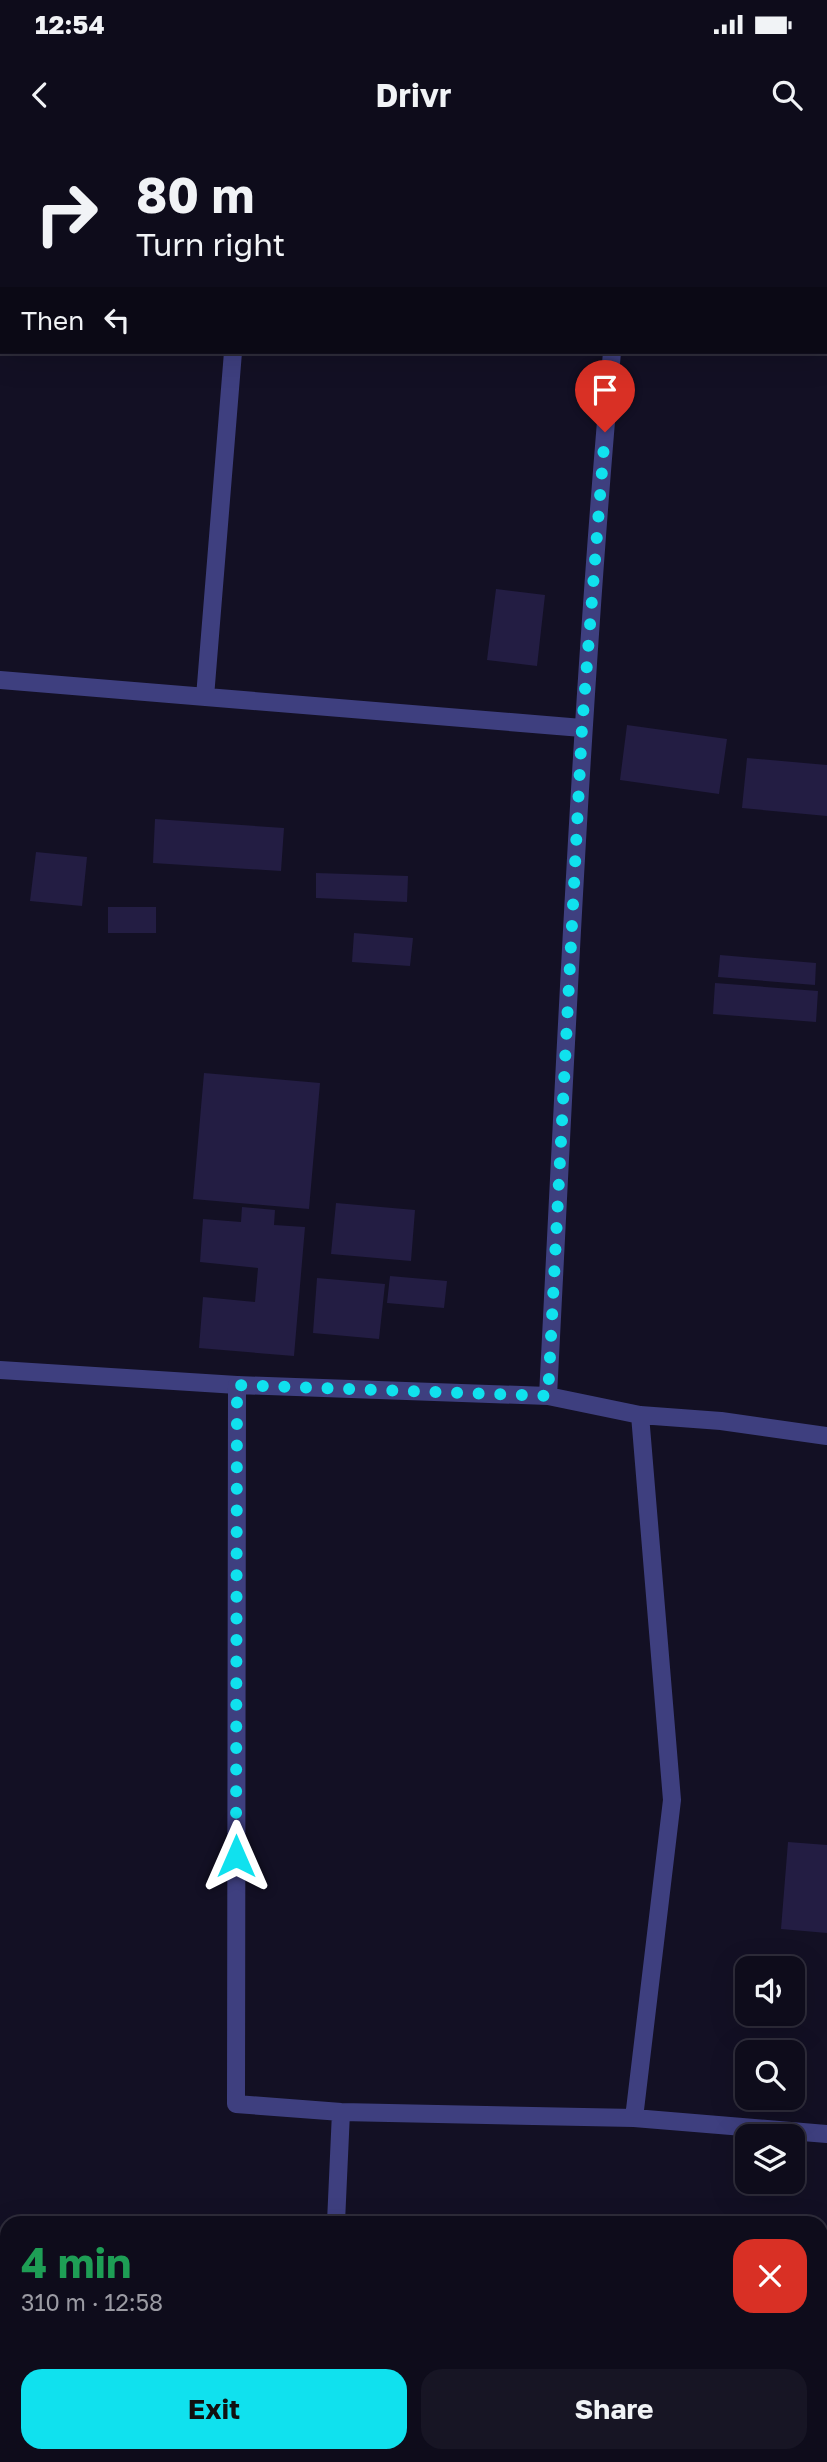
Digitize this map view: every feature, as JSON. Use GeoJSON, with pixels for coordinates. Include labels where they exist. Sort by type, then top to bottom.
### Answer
{"type":"FeatureCollection","features":[{"type":"Feature","properties":{"kind":"street"},"geometry":{"type":"LineString","coordinates":[[205,697],[233,354]]}},
{"type":"Feature","properties":{"kind":"street"},"geometry":{"type":"LineString","coordinates":[[548,1396],[582,728],[612,354]]}},
{"type":"Feature","properties":{"kind":"street"},"geometry":{"type":"LineString","coordinates":[[0,680],[582,728]]}},
{"type":"Feature","properties":{"kind":"street"},"geometry":{"type":"LineString","coordinates":[[0,1370],[237,1385],[548,1396],[640,1415],[721,1421],[827,1436]]}},
{"type":"Feature","properties":{"kind":"street"},"geometry":{"type":"LineString","coordinates":[[237,1385],[236,2105],[341,2112],[634,2118],[827,2134]]}},
{"type":"Feature","properties":{"kind":"street"},"geometry":{"type":"LineString","coordinates":[[634,2118],[672,1800],[640,1415]]}},
{"type":"Feature","properties":{"kind":"street"},"geometry":{"type":"LineString","coordinates":[[336,2216],[341,2112]]}},
{"type":"Feature","properties":{"kind":"building"},"geometry":{"type":"Polygon","coordinates":[[[496,589],[545,595],[537,666],[487,660],[496,589]]]}},
{"type":"Feature","properties":{"kind":"building"},"geometry":{"type":"Polygon","coordinates":[[[627,725],[727,739],[719,794],[620,780],[627,725]]]}},
{"type":"Feature","properties":{"kind":"building"},"geometry":{"type":"Polygon","coordinates":[[[747,758],[827,765],[827,816],[742,808],[747,758]]]}},
{"type":"Feature","properties":{"kind":"building"},"geometry":{"type":"Polygon","coordinates":[[[155,819],[284,828],[281,871],[153,863],[155,819]]]}},
{"type":"Feature","properties":{"kind":"building"},"geometry":{"type":"Polygon","coordinates":[[[36,852],[87,857],[82,906],[30,901],[36,852]]]}},
{"type":"Feature","properties":{"kind":"building"},"geometry":{"type":"Polygon","coordinates":[[[316,873],[408,876],[407,902],[316,898],[316,873]]]}},
{"type":"Feature","properties":{"kind":"building"},"geometry":{"type":"Polygon","coordinates":[[[108,907],[156,907],[156,933],[108,933],[108,907]]]}},
{"type":"Feature","properties":{"kind":"building"},"geometry":{"type":"Polygon","coordinates":[[[354,933],[413,938],[410,966],[352,962],[354,933]]]}},
{"type":"Feature","properties":{"kind":"building"},"geometry":{"type":"Polygon","coordinates":[[[720,955],[816,963],[815,985],[718,977],[720,955]]]}},
{"type":"Feature","properties":{"kind":"building"},"geometry":{"type":"Polygon","coordinates":[[[715,983],[818,991],[816,1022],[713,1014],[715,983]]]}},
{"type":"Feature","properties":{"kind":"building"},"geometry":{"type":"Polygon","coordinates":[[[204,1073],[320,1083],[309,1209],[193,1199],[204,1073]]]}},
{"type":"Feature","properties":{"kind":"building"},"geometry":{"type":"Polygon","coordinates":[[[336,1203],[415,1210],[411,1261],[331,1254],[336,1203]]]}},
{"type":"Feature","properties":{"kind":"building"},"geometry":{"type":"Polygon","coordinates":[[[242,1207],[275,1210],[274,1225],[305,1227],[294,1356],[199,1348],[203,1297],[255,1302],[258,1268],[200,1262],[203,1219],[241,1222],[242,1207]]]}},
{"type":"Feature","properties":{"kind":"building"},"geometry":{"type":"Polygon","coordinates":[[[390,1276],[447,1281],[444,1308],[387,1303],[390,1276]]]}},
{"type":"Feature","properties":{"kind":"building"},"geometry":{"type":"Polygon","coordinates":[[[317,1278],[385,1284],[379,1339],[313,1333],[317,1278]]]}},
{"type":"Feature","properties":{"kind":"building"},"geometry":{"type":"Polygon","coordinates":[[[788,1842],[827,1845],[827,1933],[781,1929],[788,1842]]]}},
{"type":"Feature","properties":{"kind":"route"},"geometry":{"type":"LineString","coordinates":[[236,1856],[237,1385],[548,1396],[582,728],[605,432]]}}]}
